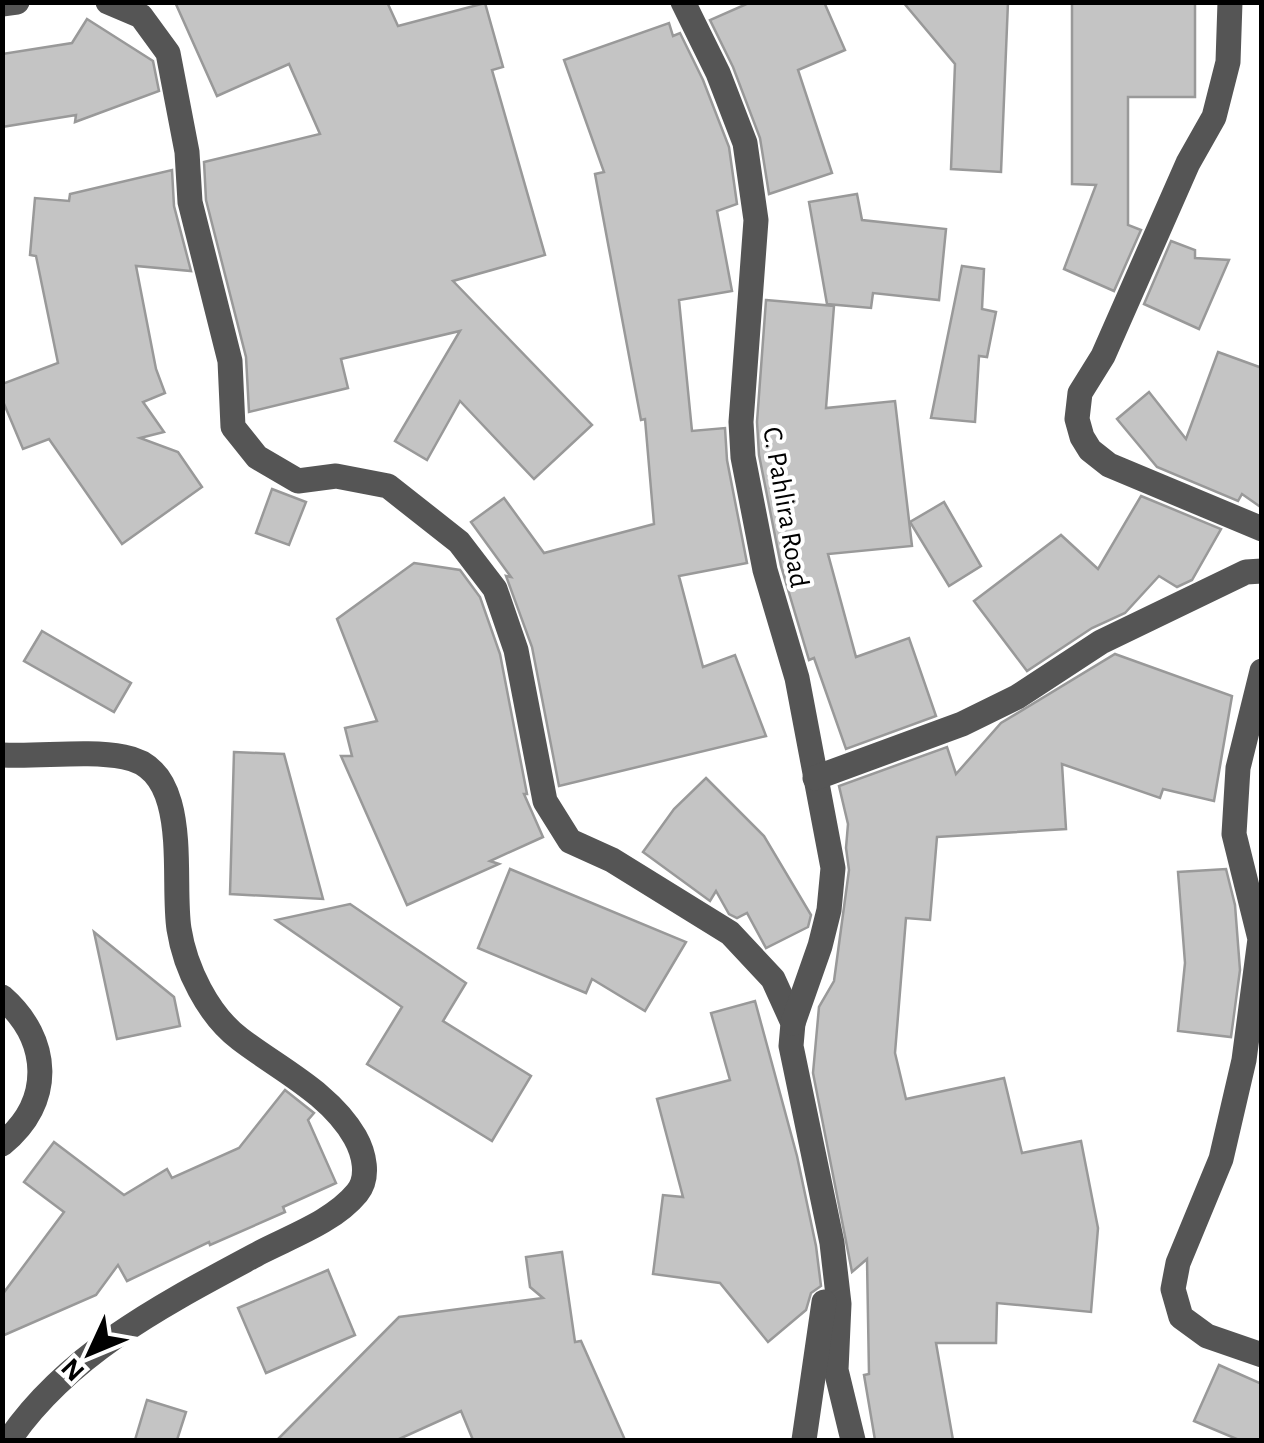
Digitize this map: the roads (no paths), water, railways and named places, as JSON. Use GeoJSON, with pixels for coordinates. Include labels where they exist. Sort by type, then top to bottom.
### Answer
{"type":"FeatureCollection","features":[{"type":"Feature","properties":{"kind":"street"},"geometry":{"type":"LineString","coordinates":[[2,4],[16,2]]}},
{"type":"Feature","properties":{"kind":"street"},"geometry":{"type":"LineString","coordinates":[[108,2],[141,16],[168,53],[184,136],[190,202],[230,361],[233,428],[258,458],[298,481],[336,476],[388,486],[459,542],[495,589],[516,650],[545,801],[570,840],[612,860],[730,933],[773,980],[793,1023],[791,1046],[832,1243],[839,1304],[836,1370],[853,1440]]}},
{"type":"Feature","properties":{"kind":"street","name":"C. Pahlira Road"},"geometry":{"type":"LineString","coordinates":[[683,2],[718,73],[745,144],[756,220],[741,422],[742,457],[765,570],[797,678],[829,839],[829,910],[793,1023]]}},
{"type":"Feature","properties":{"kind":"street"},"geometry":{"type":"LineString","coordinates":[[1230,2],[1228,62],[1214,117],[1188,162],[1103,356],[1080,393],[1077,419],[1090,450],[1110,465],[1262,529]]}},
{"type":"Feature","properties":{"kind":"street"},"geometry":{"type":"LineString","coordinates":[[815,778],[962,724],[1017,697],[1101,642],[1246,572],[1262,571]]}},
{"type":"Feature","properties":{"kind":"street"},"geometry":{"type":"LineString","coordinates":[[1262,670],[1238,768],[1234,834],[1260,939],[1244,1060],[1221,1158],[1178,1263],[1172,1290],[1181,1317],[1207,1336],[1262,1355]]}},
{"type":"Feature","properties":{"kind":"street"},"geometry":{"type":"LineString","coordinates":[[2,755],[122,756],[146,764],[158,774],[172,807],[179,930],[203,994],[237,1037],[332,1109],[354,1135],[366,1161],[360,1190],[339,1211],[113,1337],[60,1380],[26,1416],[10,1440]]}},
{"type":"Feature","properties":{"kind":"street"},"geometry":{"type":"LineString","coordinates":[[2,997],[27,1023],[35,1045],[40,1089],[33,1112],[2,1144]]}},
{"type":"Feature","properties":{"kind":"street"},"geometry":{"type":"LineString","coordinates":[[807,1437],[832,1243]]}}]}
